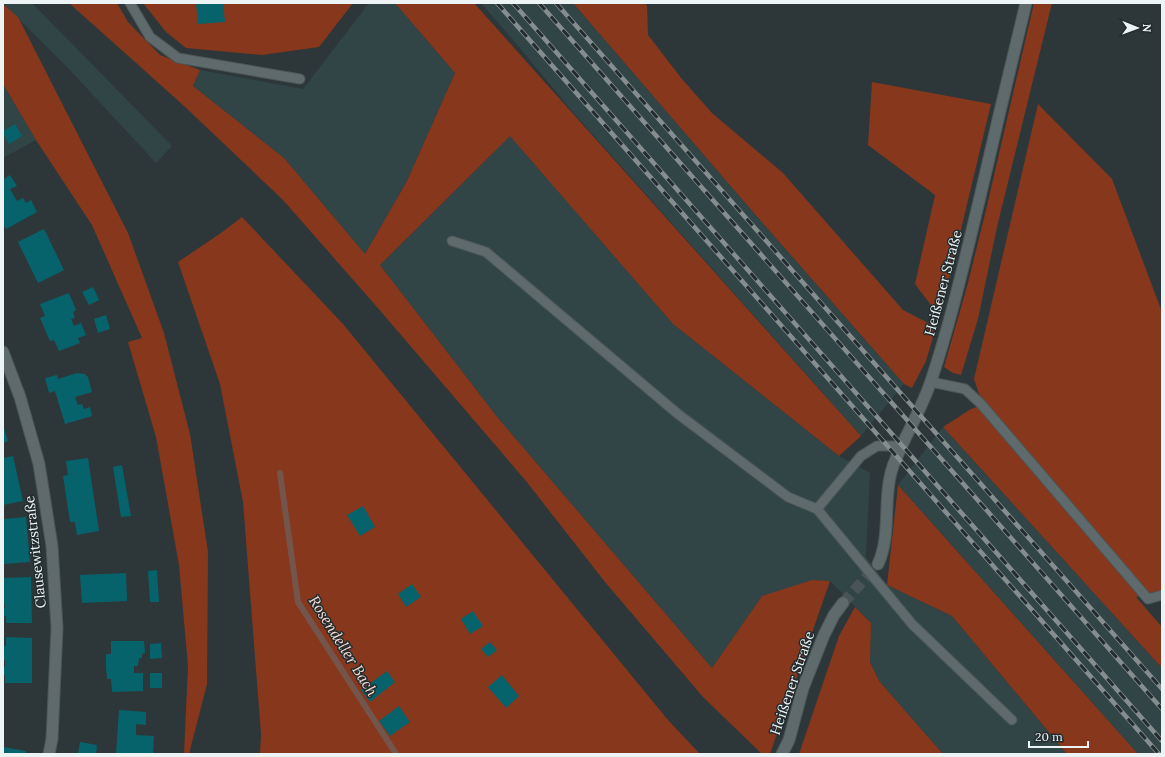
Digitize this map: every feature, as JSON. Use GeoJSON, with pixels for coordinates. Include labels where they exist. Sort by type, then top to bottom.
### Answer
{"type":"FeatureCollection","features":[{"type":"Feature","properties":{"kind":"street","name":"Heißener Straße"},"geometry":{"type":"LineString","coordinates":[[878,564],[881,558],[884,539],[890,479],[901,446],[931,382],[948,327],[1026,3]]}},
{"type":"Feature","properties":{"kind":"street","name":"Clausewitzstraße"},"geometry":{"type":"LineString","coordinates":[[3,352],[20,397],[39,464],[52,546],[57,628],[52,739],[49,754]]}},
{"type":"Feature","properties":{"kind":"street","name":"Heißener Straße"},"geometry":{"type":"LineString","coordinates":[[782,754],[789,740],[804,688],[828,625],[843,603]]}},
{"type":"Feature","properties":{"kind":"lane"},"geometry":{"type":"LineString","coordinates":[[130,3],[150,37],[178,58],[300,79]]}},
{"type":"Feature","properties":{"kind":"lane"},"geometry":{"type":"LineString","coordinates":[[452,241],[486,252],[678,414],[788,497],[817,509],[912,624],[1012,720]]}},
{"type":"Feature","properties":{"kind":"lane"},"geometry":{"type":"LineString","coordinates":[[931,382],[965,389],[981,404],[1148,599],[1162,595]]}},
{"type":"Feature","properties":{"kind":"lane"},"geometry":{"type":"LineString","coordinates":[[817,509],[861,456],[877,446],[901,446]]}},
{"type":"Feature","properties":{"kind":"shaded area"},"geometry":{"type":"Polygon","coordinates":[[[3,3],[32,3],[172,146],[156,163],[70,70],[3,3]]]}},
{"type":"Feature","properties":{"kind":"shaded area"},"geometry":{"type":"Polygon","coordinates":[[[69,3],[117,3],[128,22],[160,55],[200,70],[193,86],[284,158],[365,254],[407,181],[455,73],[395,3],[474,3],[861,436],[839,456],[673,324],[510,136],[380,265],[498,418],[712,668],[762,596],[812,580],[830,581],[770,754],[762,754],[703,697],[605,582],[526,481],[283,200],[183,105],[69,3]]]}},
{"type":"Feature","properties":{"kind":"shaded area"},"geometry":{"type":"Polygon","coordinates":[[[143,3],[353,3],[319,47],[262,55],[186,48],[166,32],[143,3]]]}},
{"type":"Feature","properties":{"kind":"shaded area"},"geometry":{"type":"Polygon","coordinates":[[[369,3],[395,3],[455,73],[407,181],[365,254],[284,158],[193,86],[200,70],[303,89],[369,3]]]}},
{"type":"Feature","properties":{"kind":"shaded area"},"geometry":{"type":"Polygon","coordinates":[[[481,3],[573,3],[904,384],[861,436],[571,110],[481,3]]]}},
{"type":"Feature","properties":{"kind":"shaded area"},"geometry":{"type":"Polygon","coordinates":[[[573,3],[645,3],[647,6],[648,35],[682,79],[712,113],[783,173],[903,310],[936,327],[926,361],[912,388],[904,384],[573,3]]]}},
{"type":"Feature","properties":{"kind":"shaded area"},"geometry":{"type":"Polygon","coordinates":[[[1034,3],[1052,3],[997,227],[978,319],[961,375],[953,373],[944,367],[968,283],[1034,3]]]}},
{"type":"Feature","properties":{"kind":"shaded area"},"geometry":{"type":"Polygon","coordinates":[[[3,4],[18,17],[128,233],[164,333],[190,434],[208,552],[207,684],[189,754],[184,754],[188,666],[179,565],[156,437],[128,342],[142,338],[92,225],[36,140],[3,84],[3,4]]]}},
{"type":"Feature","properties":{"kind":"shaded area"},"geometry":{"type":"Polygon","coordinates":[[[872,82],[991,104],[940,317],[915,284],[935,195],[868,145],[872,82]]]}},
{"type":"Feature","properties":{"kind":"shaded area"},"geometry":{"type":"Polygon","coordinates":[[[3,84],[36,140],[3,158],[3,84]]]}},
{"type":"Feature","properties":{"kind":"shaded area"},"geometry":{"type":"Polygon","coordinates":[[[1038,104],[1112,179],[1162,312],[1162,591],[1136,597],[1162,627],[1162,668],[943,427],[971,409],[985,404],[979,394],[974,379],[1038,104]]]}},
{"type":"Feature","properties":{"kind":"shaded area"},"geometry":{"type":"Polygon","coordinates":[[[510,135],[673,324],[839,456],[870,473],[866,557],[887,585],[952,616],[1067,754],[943,754],[879,681],[870,662],[871,623],[830,581],[762,596],[712,668],[498,418],[380,265],[510,135]]]}},
{"type":"Feature","properties":{"kind":"shaded area"},"geometry":{"type":"Polygon","coordinates":[[[242,217],[343,324],[668,720],[700,754],[260,754],[261,734],[243,502],[220,384],[178,262],[242,217]]]}},
{"type":"Feature","properties":{"kind":"shaded area"},"geometry":{"type":"Polygon","coordinates":[[[943,427],[1162,668],[1162,754],[1138,754],[898,485],[943,427]]]}},
{"type":"Feature","properties":{"kind":"shaded area"},"geometry":{"type":"Polygon","coordinates":[[[898,485],[1138,754],[1067,754],[952,616],[887,585],[898,485]]]}},
{"type":"Feature","properties":{"kind":"shaded area"},"geometry":{"type":"Polygon","coordinates":[[[855,607],[871,623],[870,662],[879,681],[943,754],[799,754],[839,636],[855,607]]]}},
{"type":"Feature","properties":{"kind":"building"},"geometry":{"type":"Polygon","coordinates":[[[196,3],[223,3],[225,22],[198,24],[196,3]]]}},
{"type":"Feature","properties":{"kind":"building"},"geometry":{"type":"Polygon","coordinates":[[[15,124],[22,136],[9,144],[3,131],[15,124]]]}},
{"type":"Feature","properties":{"kind":"building"},"geometry":{"type":"Polygon","coordinates":[[[10,175],[17,186],[10,189],[17,201],[23,198],[26,203],[31,200],[37,212],[6,229],[3,224],[3,177],[4,179],[10,175]]]}},
{"type":"Feature","properties":{"kind":"building"},"geometry":{"type":"Polygon","coordinates":[[[44,229],[64,270],[38,283],[18,242],[44,229]]]}},
{"type":"Feature","properties":{"kind":"building"},"geometry":{"type":"Polygon","coordinates":[[[93,287],[99,300],[89,305],[82,292],[93,287]]]}},
{"type":"Feature","properties":{"kind":"building"},"geometry":{"type":"Polygon","coordinates":[[[69,293],[76,310],[73,312],[75,318],[71,319],[74,326],[81,323],[86,335],[78,338],[80,343],[59,351],[54,340],[50,341],[40,318],[45,316],[40,304],[69,293]]]}},
{"type":"Feature","properties":{"kind":"building"},"geometry":{"type":"Polygon","coordinates":[[[106,315],[110,329],[98,333],[94,319],[106,315]]]}},
{"type":"Feature","properties":{"kind":"building"},"geometry":{"type":"Polygon","coordinates":[[[77,373],[85,374],[88,377],[92,392],[75,397],[78,405],[82,404],[84,409],[90,407],[92,416],[65,424],[55,391],[49,393],[45,378],[57,375],[58,379],[77,373]]]}},
{"type":"Feature","properties":{"kind":"building"},"geometry":{"type":"Polygon","coordinates":[[[3,425],[8,441],[3,443],[3,425]]]}},
{"type":"Feature","properties":{"kind":"building"},"geometry":{"type":"Polygon","coordinates":[[[13,456],[23,501],[3,505],[3,458],[13,456]]]}},
{"type":"Feature","properties":{"kind":"building"},"geometry":{"type":"Polygon","coordinates":[[[88,458],[99,531],[77,535],[75,522],[70,522],[63,476],[68,475],[66,461],[88,458]]]}},
{"type":"Feature","properties":{"kind":"building"},"geometry":{"type":"Polygon","coordinates":[[[122,465],[131,516],[121,517],[113,467],[122,465]]]}},
{"type":"Feature","properties":{"kind":"building"},"geometry":{"type":"Polygon","coordinates":[[[363,506],[375,527],[360,536],[347,515],[363,506]]]}},
{"type":"Feature","properties":{"kind":"building"},"geometry":{"type":"Polygon","coordinates":[[[26,517],[30,562],[4,564],[3,519],[26,517]]]}},
{"type":"Feature","properties":{"kind":"building"},"geometry":{"type":"Polygon","coordinates":[[[157,570],[159,602],[150,602],[148,571],[157,570]]]}},
{"type":"Feature","properties":{"kind":"building"},"geometry":{"type":"Polygon","coordinates":[[[126,573],[127,601],[82,603],[80,575],[126,573]]]}},
{"type":"Feature","properties":{"kind":"building"},"geometry":{"type":"Polygon","coordinates":[[[31,577],[32,623],[6,623],[6,616],[3,616],[3,608],[5,608],[3,601],[3,578],[31,577]]]}},
{"type":"Feature","properties":{"kind":"building"},"geometry":{"type":"Polygon","coordinates":[[[412,584],[421,597],[406,607],[398,594],[412,584]]]}},
{"type":"Feature","properties":{"kind":"building"},"geometry":{"type":"Polygon","coordinates":[[[473,611],[483,626],[470,634],[461,619],[473,611]]]}},
{"type":"Feature","properties":{"kind":"building"},"geometry":{"type":"Polygon","coordinates":[[[6,637],[32,638],[32,683],[5,683],[5,675],[3,675],[5,660],[3,660],[3,646],[6,646],[6,637]]]}},
{"type":"Feature","properties":{"kind":"building"},"geometry":{"type":"Polygon","coordinates":[[[111,641],[144,641],[145,653],[142,654],[142,658],[139,658],[138,666],[134,666],[134,673],[143,673],[143,691],[112,692],[111,679],[107,679],[106,667],[106,654],[111,654],[111,641]]]}},
{"type":"Feature","properties":{"kind":"building"},"geometry":{"type":"Polygon","coordinates":[[[490,642],[497,650],[488,657],[481,649],[490,642]]]}},
{"type":"Feature","properties":{"kind":"building"},"geometry":{"type":"Polygon","coordinates":[[[161,643],[162,658],[150,659],[150,644],[161,643]]]}},
{"type":"Feature","properties":{"kind":"building"},"geometry":{"type":"Polygon","coordinates":[[[387,671],[395,682],[370,702],[361,690],[387,671]]]}},
{"type":"Feature","properties":{"kind":"building"},"geometry":{"type":"Polygon","coordinates":[[[150,673],[162,673],[162,688],[150,688],[150,673]]]}},
{"type":"Feature","properties":{"kind":"building"},"geometry":{"type":"Polygon","coordinates":[[[502,675],[519,696],[506,708],[488,687],[502,675]]]}},
{"type":"Feature","properties":{"kind":"building"},"geometry":{"type":"Polygon","coordinates":[[[399,706],[410,722],[390,736],[379,721],[399,706]]]}},
{"type":"Feature","properties":{"kind":"building"},"geometry":{"type":"Polygon","coordinates":[[[119,710],[146,712],[146,725],[136,724],[136,735],[154,736],[153,754],[116,754],[119,710]]]}},
{"type":"Feature","properties":{"kind":"building"},"geometry":{"type":"Polygon","coordinates":[[[80,742],[97,745],[96,754],[78,754],[80,742]]]}},
{"type":"Feature","properties":{"kind":"building"},"geometry":{"type":"Polygon","coordinates":[[[3,747],[26,751],[25,754],[3,754],[3,747]]]}},
{"type":"Feature","properties":{"kind":"waterway","name":"Rosendeller Bach"},"geometry":{"type":"LineString","coordinates":[[280,473],[298,602],[396,754]]}},
{"type":"Feature","properties":{"kind":"tunnel"},"geometry":{"type":"LineString","coordinates":[[843,603],[878,564]]}},
{"type":"Feature","properties":{"kind":"railway"},"geometry":{"type":"LineString","coordinates":[[497,3],[1159,754]]}},
{"type":"Feature","properties":{"kind":"railway"},"geometry":{"type":"LineString","coordinates":[[513,3],[1162,741]]}},
{"type":"Feature","properties":{"kind":"railway"},"geometry":{"type":"LineString","coordinates":[[539,3],[1162,709]]}},
{"type":"Feature","properties":{"kind":"railway"},"geometry":{"type":"LineString","coordinates":[[556,3],[1162,689]]}}]}
